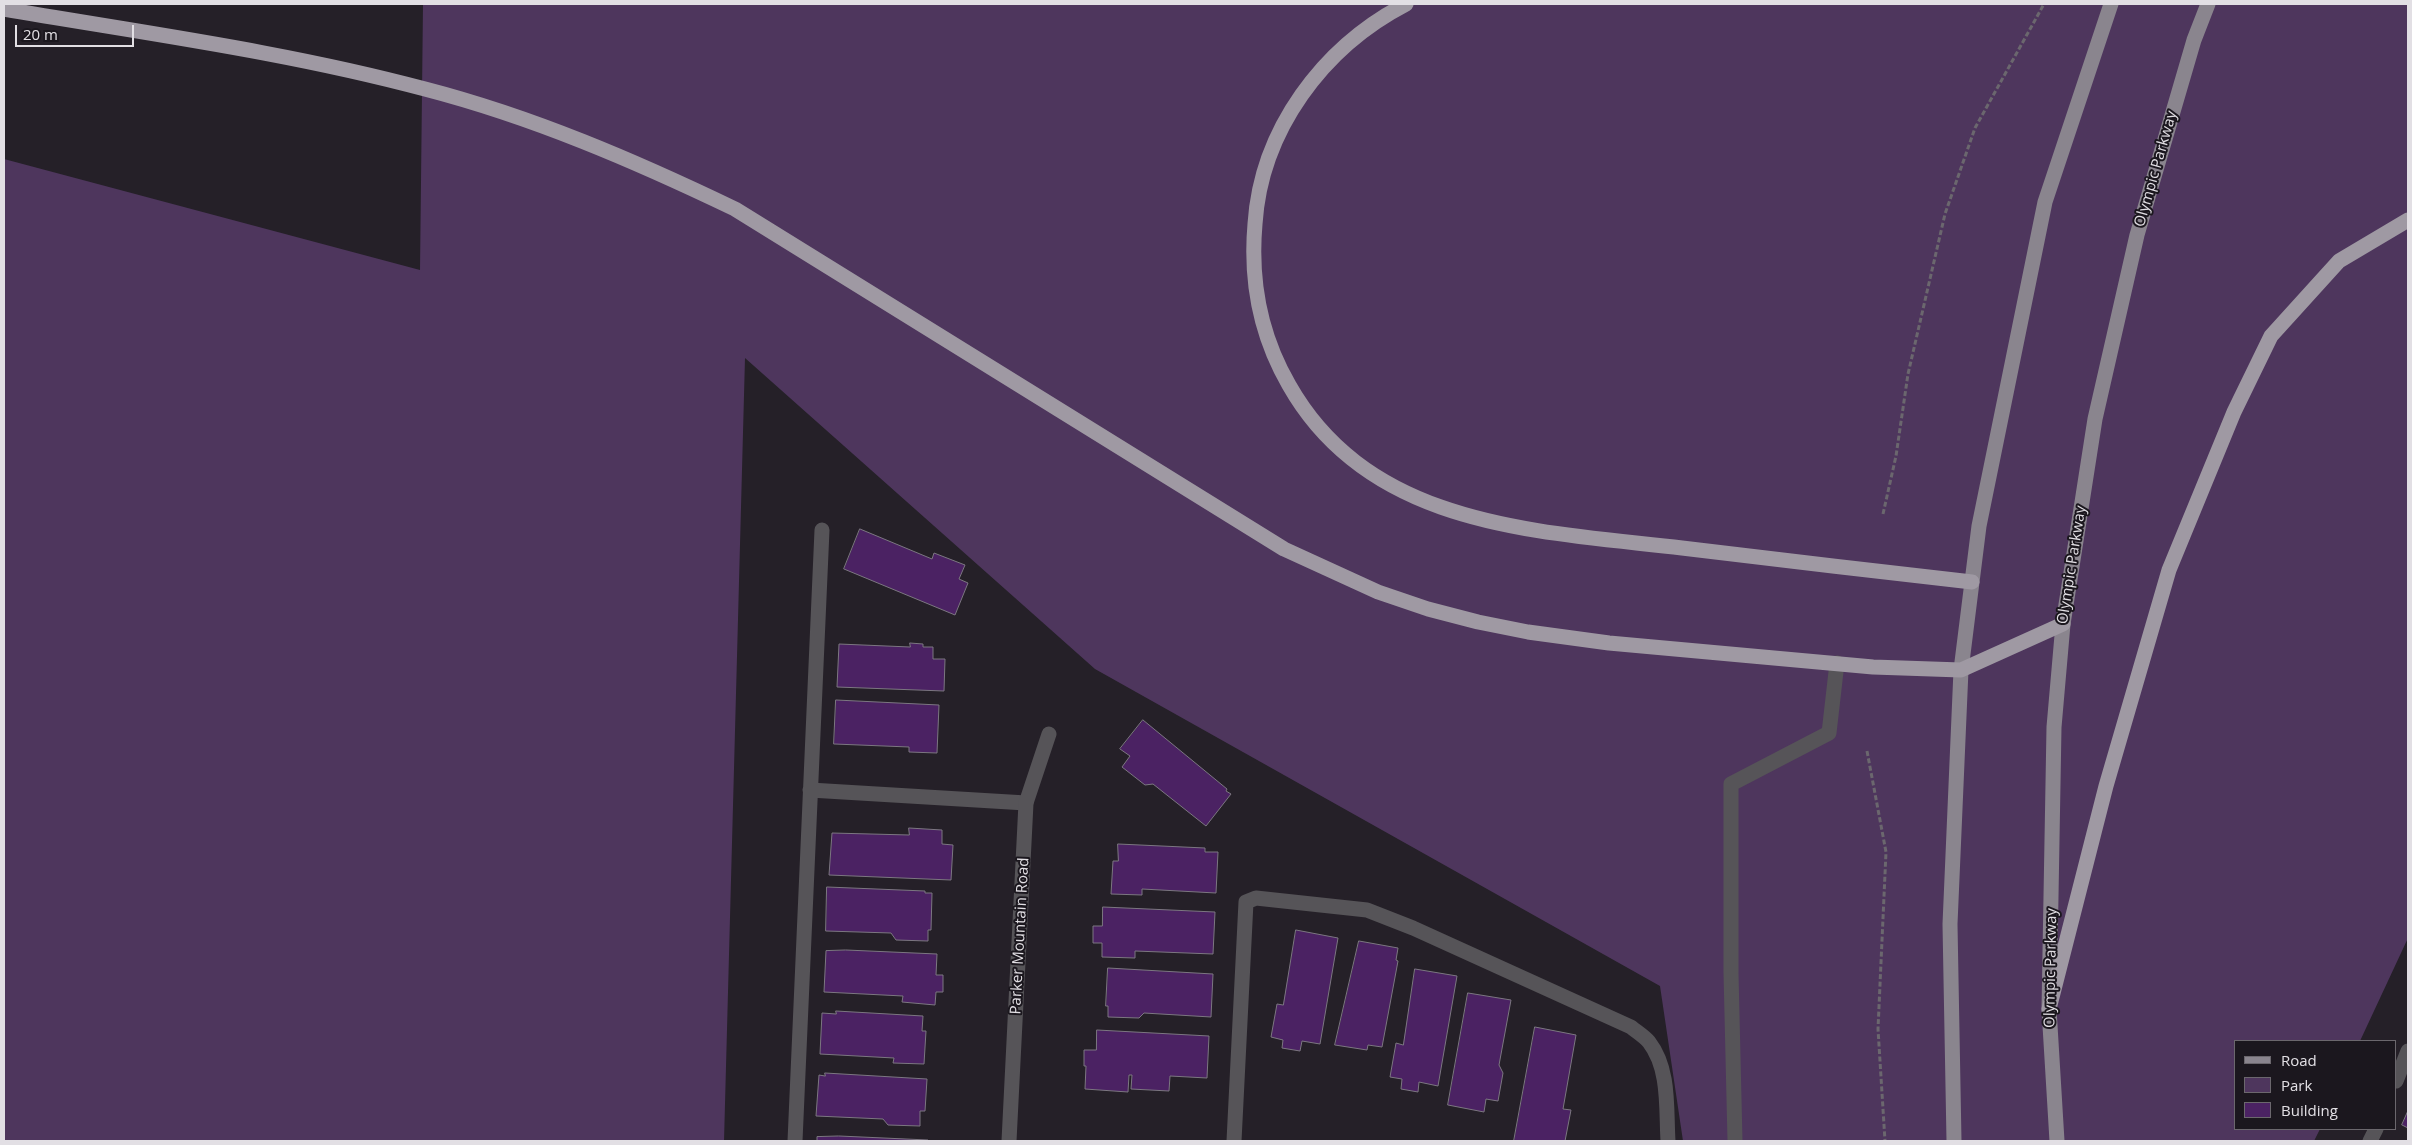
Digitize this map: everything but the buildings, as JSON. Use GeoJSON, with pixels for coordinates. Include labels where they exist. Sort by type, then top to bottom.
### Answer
{"type":"FeatureCollection","features":[{"type":"Feature","properties":{"kind":"highway"},"geometry":{"type":"LineString","coordinates":[[1406,4],[1387,13],[1358,34],[1332,57],[1308,84],[1290,113],[1274,145],[1262,178],[1255,213],[1254,280],[1268,342],[1296,398],[1336,448],[1365,471],[1397,490],[1430,505],[1514,526],[1972,582]]}},
{"type":"Feature","properties":{"kind":"highway"},"geometry":{"type":"LineString","coordinates":[[4,9],[308,62],[426,89],[505,113],[584,141],[652,169],[735,209],[1284,549],[1378,592],[1469,620],[1528,632],[1609,643],[1836,663],[1961,670],[2063,624]]}},
{"type":"Feature","properties":{"kind":"highway"},"geometry":{"type":"LineString","coordinates":[[2049,1009],[2106,786],[2169,570],[2234,412],[2271,336],[2295,309],[2339,261],[2408,220]]}},
{"type":"Feature","properties":{"kind":"main road"},"geometry":{"type":"LineString","coordinates":[[1954,1141],[1950,924],[1961,670],[1979,526],[2005,389],[2045,202],[2111,4]]}},
{"type":"Feature","properties":{"kind":"main road","name":"Olympic Parkway"},"geometry":{"type":"LineString","coordinates":[[2057,1141],[2049,1009],[2054,726],[2063,624],[2095,419],[2137,235],[2194,40],[2208,4]]}},
{"type":"Feature","properties":{"kind":"street"},"geometry":{"type":"LineString","coordinates":[[795,1141],[822,530]]}},
{"type":"Feature","properties":{"kind":"street"},"geometry":{"type":"LineString","coordinates":[[1735,1141],[1731,973],[1731,784],[1829,733],[1836,663]]}},
{"type":"Feature","properties":{"kind":"street","name":"Parker Mountain Road"},"geometry":{"type":"LineString","coordinates":[[1009,1141],[1026,803],[1049,734]]}},
{"type":"Feature","properties":{"kind":"street"},"geometry":{"type":"LineString","coordinates":[[810,790],[1026,803]]}},
{"type":"Feature","properties":{"kind":"street"},"geometry":{"type":"LineString","coordinates":[[1234,1141],[1246,902],[1256,898],[1367,910],[1413,928],[1631,1027],[1648,1041],[1656,1054],[1663,1072],[1668,1141]]}},
{"type":"Feature","properties":{"kind":"street"},"geometry":{"type":"LineString","coordinates":[[2397,1078],[2408,1051]]}},
{"type":"Feature","properties":{"kind":"path"},"geometry":{"type":"LineString","coordinates":[[1883,514],[1896,456],[1908,374],[1945,214],[1975,128],[2044,4]]}},
{"type":"Feature","properties":{"kind":"path"},"geometry":{"type":"LineString","coordinates":[[1867,751],[1886,852],[1878,1030],[1885,1141]]}},
{"type":"Feature","properties":{"kind":"green space"},"geometry":{"type":"Polygon","coordinates":[[[423,4],[2408,4],[2408,938],[2360,1040],[2234,1040],[2234,1130],[2320,1130],[2314,1141],[1683,1141],[1660,986],[1095,669],[745,358],[724,1141],[4,1141],[4,159],[420,270],[423,4]]]}}]}
